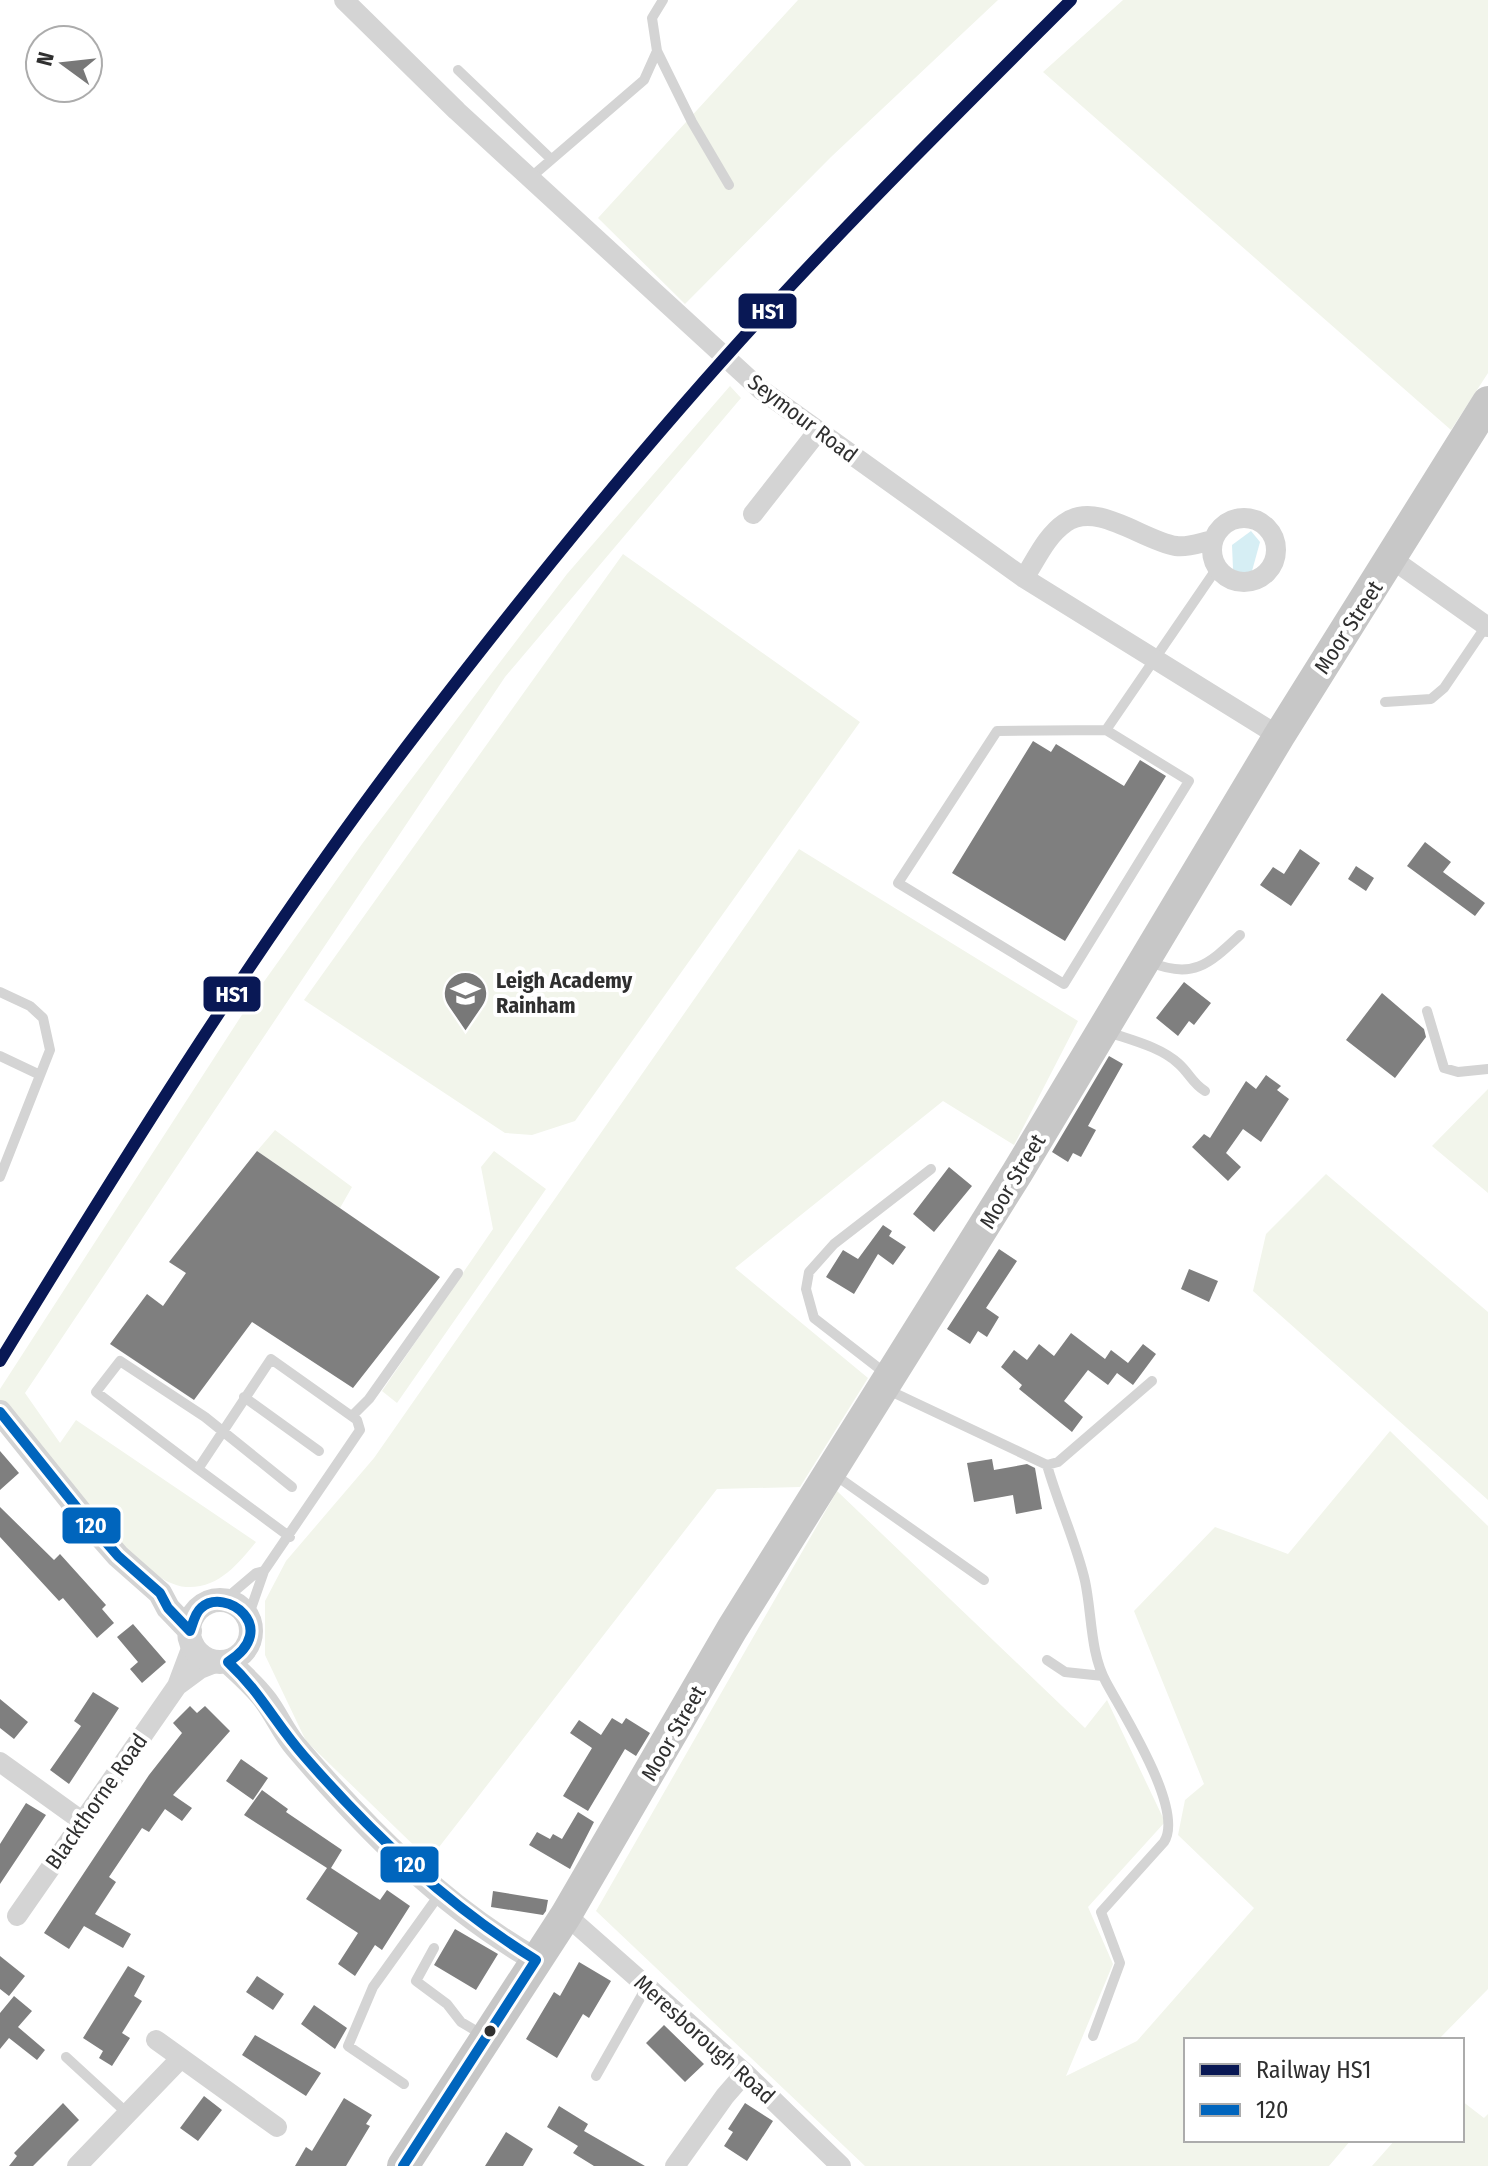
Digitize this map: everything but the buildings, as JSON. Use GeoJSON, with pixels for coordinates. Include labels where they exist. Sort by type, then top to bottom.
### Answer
{"type":"FeatureCollection","features":[{"type":"Feature","properties":{"kind":"main road","name":"Moor Street"},"geometry":{"type":"LineString","coordinates":[[403,2166],[566,1915],[732,1629],[1103,1030],[1279,736],[1488,402]]}},
{"type":"Feature","properties":{"kind":"street","name":"Seymour Road"},"geometry":{"type":"LineString","coordinates":[[344,0],[530,178],[760,389],[1024,578],[1279,736]]}},
{"type":"Feature","properties":{"kind":"street"},"geometry":{"type":"LineString","coordinates":[[753,514],[818,431]]}},
{"type":"Feature","properties":{"kind":"street"},"geometry":{"type":"LineString","coordinates":[[1024,578],[1052,534],[1067,521],[1085,517],[1103,518],[1153,541],[1180,547],[1213,540],[1224,525],[1243,518],[1267,529],[1275,544],[1273,563],[1264,575],[1253,581],[1231,580],[1217,568],[1213,540]]}},
{"type":"Feature","properties":{"kind":"street"},"geometry":{"type":"LineString","coordinates":[[1392,559],[1487,627]]}},
{"type":"Feature","properties":{"kind":"street"},"geometry":{"type":"LineString","coordinates":[[2,1415],[118,1556],[160,1593],[203,1657],[224,1662],[266,1700],[295,1745],[345,1802],[439,1895],[485,1930],[536,1960]]}},
{"type":"Feature","properties":{"kind":"street"},"geometry":{"type":"LineString","coordinates":[[160,1593],[240,1607],[249,1626],[266,1700]]}},
{"type":"Feature","properties":{"kind":"street"},"geometry":{"type":"LineString","coordinates":[[191,1638],[193,1617],[212,1604]]}},
{"type":"Feature","properties":{"kind":"street"},"geometry":{"type":"LineString","coordinates":[[224,1662],[245,1651],[249,1626]]}},
{"type":"Feature","properties":{"kind":"street","name":"Blackthorne Road"},"geometry":{"type":"LineString","coordinates":[[177,1686],[191,1638]]}},
{"type":"Feature","properties":{"kind":"street","name":"Blackthorne Road"},"geometry":{"type":"LineString","coordinates":[[17,1916],[177,1686],[200,1669],[224,1662]]}},
{"type":"Feature","properties":{"kind":"street"},"geometry":{"type":"LineString","coordinates":[[0,1762],[82,1821]]}},
{"type":"Feature","properties":{"kind":"street","name":"Meresborough Road"},"geometry":{"type":"LineString","coordinates":[[566,1915],[745,2073],[841,2166]]}},
{"type":"Feature","properties":{"kind":"street"},"geometry":{"type":"LineString","coordinates":[[156,2040],[277,2127]]}},
{"type":"Feature","properties":{"kind":"street"},"geometry":{"type":"LineString","coordinates":[[77,2166],[181,2058]]}},
{"type":"Feature","properties":{"kind":"street"},"geometry":{"type":"LineString","coordinates":[[675,2166],[745,2073]]}},
{"type":"Feature","properties":{"kind":"lane"},"geometry":{"type":"LineString","coordinates":[[663,0],[652,18],[657,51],[692,122],[729,185]]}},
{"type":"Feature","properties":{"kind":"lane"},"geometry":{"type":"LineString","coordinates":[[530,178],[644,80],[657,51]]}},
{"type":"Feature","properties":{"kind":"lane"},"geometry":{"type":"LineString","coordinates":[[458,70],[550,158]]}},
{"type":"Feature","properties":{"kind":"lane"},"geometry":{"type":"LineString","coordinates":[[1106,730],[1217,568]]}},
{"type":"Feature","properties":{"kind":"lane"},"geometry":{"type":"LineString","coordinates":[[1385,702],[1431,699],[1444,688],[1487,627]]}},
{"type":"Feature","properties":{"kind":"lane"},"geometry":{"type":"LineString","coordinates":[[1106,730],[1189,781],[1064,984],[898,883],[997,731],[1106,730]]}},
{"type":"Feature","properties":{"kind":"lane"},"geometry":{"type":"LineString","coordinates":[[1145,960],[1170,970],[1195,969],[1213,961],[1240,935]]}},
{"type":"Feature","properties":{"kind":"lane"},"geometry":{"type":"LineString","coordinates":[[0,992],[30,1006],[43,1018],[50,1050],[0,1177]]}},
{"type":"Feature","properties":{"kind":"lane"},"geometry":{"type":"LineString","coordinates":[[1427,1011],[1444,1068],[1458,1072],[1488,1069]]}},
{"type":"Feature","properties":{"kind":"lane"},"geometry":{"type":"LineString","coordinates":[[1103,1030],[1168,1056],[1205,1091]]}},
{"type":"Feature","properties":{"kind":"lane"},"geometry":{"type":"LineString","coordinates":[[0,1056],[38,1074]]}},
{"type":"Feature","properties":{"kind":"lane"},"geometry":{"type":"LineString","coordinates":[[931,1169],[819,1258],[809,1272],[806,1289],[814,1318],[825,1330],[887,1382],[1047,1465],[1058,1462],[1152,1381]]}},
{"type":"Feature","properties":{"kind":"lane"},"geometry":{"type":"LineString","coordinates":[[352,1416],[369,1399],[458,1273]]}},
{"type":"Feature","properties":{"kind":"lane"},"geometry":{"type":"LineString","coordinates":[[198,1469],[225,1434],[244,1397],[271,1359],[352,1416],[360,1430],[264,1571],[249,1626]]}},
{"type":"Feature","properties":{"kind":"lane"},"geometry":{"type":"LineString","coordinates":[[290,1537],[96,1392],[120,1361],[225,1434],[292,1487]]}},
{"type":"Feature","properties":{"kind":"lane"},"geometry":{"type":"LineString","coordinates":[[244,1397],[319,1451]]}},
{"type":"Feature","properties":{"kind":"lane"},"geometry":{"type":"LineString","coordinates":[[1047,1465],[1084,1579],[1103,1676],[1153,1771],[1169,1817],[1171,1833],[1101,1912],[1120,1963],[1093,2036]]}},
{"type":"Feature","properties":{"kind":"lane"},"geometry":{"type":"LineString","coordinates":[[830,1471],[984,1580]]}},
{"type":"Feature","properties":{"kind":"lane"},"geometry":{"type":"LineString","coordinates":[[212,1604],[256,1573],[264,1571]]}},
{"type":"Feature","properties":{"kind":"lane"},"geometry":{"type":"LineString","coordinates":[[1047,1660],[1065,1672],[1103,1676]]}},
{"type":"Feature","properties":{"kind":"lane"},"geometry":{"type":"LineString","coordinates":[[404,2084],[348,2046],[373,1987],[439,1895]]}},
{"type":"Feature","properties":{"kind":"lane"},"geometry":{"type":"LineString","coordinates":[[434,1948],[416,1981],[447,2004],[461,2022],[485,2036]]}},
{"type":"Feature","properties":{"kind":"lane"},"geometry":{"type":"LineString","coordinates":[[596,2076],[647,1986]]}},
{"type":"Feature","properties":{"kind":"lane"},"geometry":{"type":"LineString","coordinates":[[66,2057],[127,2113]]}},
{"type":"Feature","properties":{"kind":"shaded area"},"geometry":{"type":"Polygon","coordinates":[[[798,0],[998,0],[831,157],[685,304],[598,218],[798,0]]]}},
{"type":"Feature","properties":{"kind":"shaded area"},"geometry":{"type":"Polygon","coordinates":[[[1123,0],[1488,0],[1488,373],[1451,430],[1043,72],[1123,0]]]}},
{"type":"Feature","properties":{"kind":"shaded area"},"geometry":{"type":"Polygon","coordinates":[[[730,386],[741,398],[505,677],[25,1393],[60,1443],[76,1420],[256,1542],[226,1574],[208,1584],[186,1587],[164,1580],[140,1563],[86,1509],[0,1402],[0,1389],[258,990],[362,844],[567,574],[730,386]]]}},
{"type":"Feature","properties":{"kind":"shaded area"},"geometry":{"type":"Polygon","coordinates":[[[623,554],[860,722],[575,1121],[532,1135],[505,1133],[304,1000],[623,554]]]}},
{"type":"Feature","properties":{"kind":"shaded area"},"geometry":{"type":"Polygon","coordinates":[[[799,849],[1078,1021],[1014,1145],[943,1101],[735,1268],[868,1378],[800,1487],[717,1489],[429,1860],[306,1741],[265,1655],[265,1601],[286,1561],[374,1458],[799,849]]]}},
{"type":"Feature","properties":{"kind":"shaded area"},"geometry":{"type":"Polygon","coordinates":[[[1488,1089],[1488,1193],[1432,1146],[1488,1089]]]}},
{"type":"Feature","properties":{"kind":"shaded area"},"geometry":{"type":"Polygon","coordinates":[[[275,1130],[352,1187],[340,1208],[257,1151],[275,1130]]]}},
{"type":"Feature","properties":{"kind":"shaded area"},"geometry":{"type":"Polygon","coordinates":[[[494,1151],[546,1189],[397,1403],[382,1391],[493,1229],[481,1167],[494,1151]]]}},
{"type":"Feature","properties":{"kind":"shaded area"},"geometry":{"type":"Polygon","coordinates":[[[1326,1174],[1488,1312],[1488,1500],[1253,1291],[1266,1234],[1326,1174]]]}},
{"type":"Feature","properties":{"kind":"shaded area"},"geometry":{"type":"Polygon","coordinates":[[[1390,1431],[1488,1526],[1488,1989],[1440,2038],[1184,2038],[1184,2142],[1349,2142],[1329,2166],[865,2166],[596,1911],[837,1491],[1085,1728],[1107,1700],[1165,1822],[1088,1907],[1113,1964],[1066,2076],[1137,2041],[1254,1908],[1178,1835],[1185,1800],[1204,1784],[1134,1611],[1215,1527],[1288,1554],[1390,1431]]]}},
{"type":"Feature","properties":{"kind":"shaded area"},"geometry":{"type":"Polygon","coordinates":[[[1464,2103],[1484,2118],[1488,2114],[1488,2166],[1372,2166],[1393,2142],[1464,2142],[1464,2103]]]}},
{"type":"Feature","properties":{"kind":"water"},"geometry":{"type":"Polygon","coordinates":[[[1251,531],[1260,542],[1252,571],[1242,576],[1233,569],[1232,545],[1251,531]]]}},
{"type":"Feature","properties":{"kind":"rail line","name":"HS1"},"geometry":{"type":"LineString","coordinates":[[0,1361],[150,1119],[254,960],[363,805],[507,617],[642,452],[736,345],[854,219],[1071,0]]}},
{"type":"Feature","properties":{"kind":"transit line","name":"120"},"geometry":{"type":"LineString","coordinates":[[0,1412],[90,1524],[118,1556],[160,1593],[168,1608],[190,1631]]}},
{"type":"Feature","properties":{"kind":"transit line","name":"120"},"geometry":{"type":"LineString","coordinates":[[190,1631],[199,1610],[211,1603],[223,1602],[244,1614],[250,1624],[250,1636],[243,1649],[228,1662],[304,1756],[412,1867],[472,1916],[536,1960],[403,2166]]}},
{"type":"Feature","properties":{"kind":"place","name":"Leigh Academy Rainham"},"geometry":{"type":"Point","coordinates":[465,1032]}}]}
